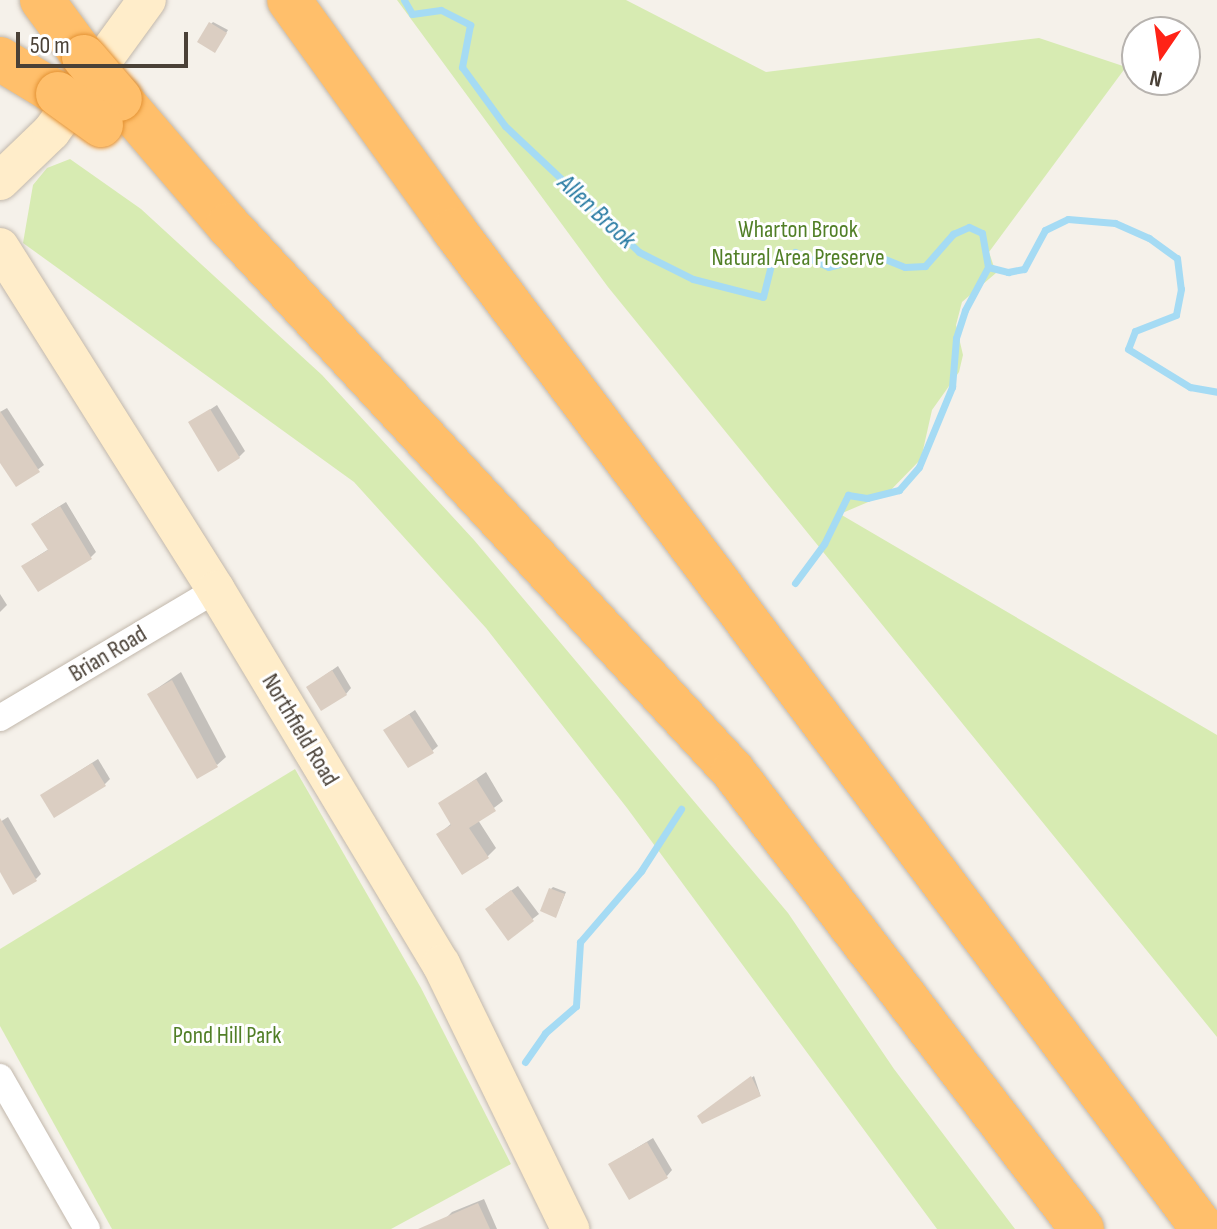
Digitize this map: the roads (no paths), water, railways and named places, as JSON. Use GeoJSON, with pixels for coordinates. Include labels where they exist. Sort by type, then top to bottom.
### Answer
{"type":"FeatureCollection","features":[{"type":"Feature","properties":{"kind":"highway"},"geometry":{"type":"LineString","coordinates":[[42,0],[84,57],[110,112],[228,225],[733,771],[1082,1229]]}},
{"type":"Feature","properties":{"kind":"highway"},"geometry":{"type":"LineString","coordinates":[[289,0],[454,230],[1203,1229]]}},
{"type":"Feature","properties":{"kind":"highway"},"geometry":{"type":"LineString","coordinates":[[0,59],[58,94],[110,112]]}},
{"type":"Feature","properties":{"kind":"street"},"geometry":{"type":"LineString","coordinates":[[0,181],[60,121],[147,0]]}},
{"type":"Feature","properties":{"kind":"street","name":"Northfield Road"},"geometry":{"type":"LineString","coordinates":[[0,247],[216,590],[441,964],[570,1229]]}},
{"type":"Feature","properties":{"kind":"street","name":"Brian Road"},"geometry":{"type":"LineString","coordinates":[[0,718],[216,590]]}},
{"type":"Feature","properties":{"kind":"street"},"geometry":{"type":"LineString","coordinates":[[0,1077],[87,1229]]}},
{"type":"Feature","properties":{"kind":"waterway","name":"Allen Brook"},"geometry":{"type":"LineString","coordinates":[[404,0],[412,14],[441,10],[470,25],[462,67],[505,126],[639,252],[693,279],[763,297],[771,265],[795,252],[828,267],[875,255],[905,267],[925,266],[953,234],[969,227],[982,233],[988,267],[1008,272],[1024,269],[1045,230],[1068,219],[1115,223],[1149,238],[1177,258],[1181,289],[1176,315],[1135,331],[1128,349],[1190,387],[1217,392]]}},
{"type":"Feature","properties":{"kind":"waterway"},"geometry":{"type":"LineString","coordinates":[[795,583],[824,544],[848,495],[867,498],[899,490],[919,467],[952,387],[956,338],[965,310],[988,267]]}},
{"type":"Feature","properties":{"kind":"waterway"},"geometry":{"type":"LineString","coordinates":[[525,1062],[545,1033],[576,1006],[580,942],[641,871],[681,809]]}},
{"type":"Feature","properties":{"kind":"park label","name":"Wharton Brook Natural Area Preserve"},"geometry":{"type":"Point","coordinates":[798,244]}},
{"type":"Feature","properties":{"kind":"park label","name":"Pond Hill Park"},"geometry":{"type":"Point","coordinates":[227,1036]}}]}
